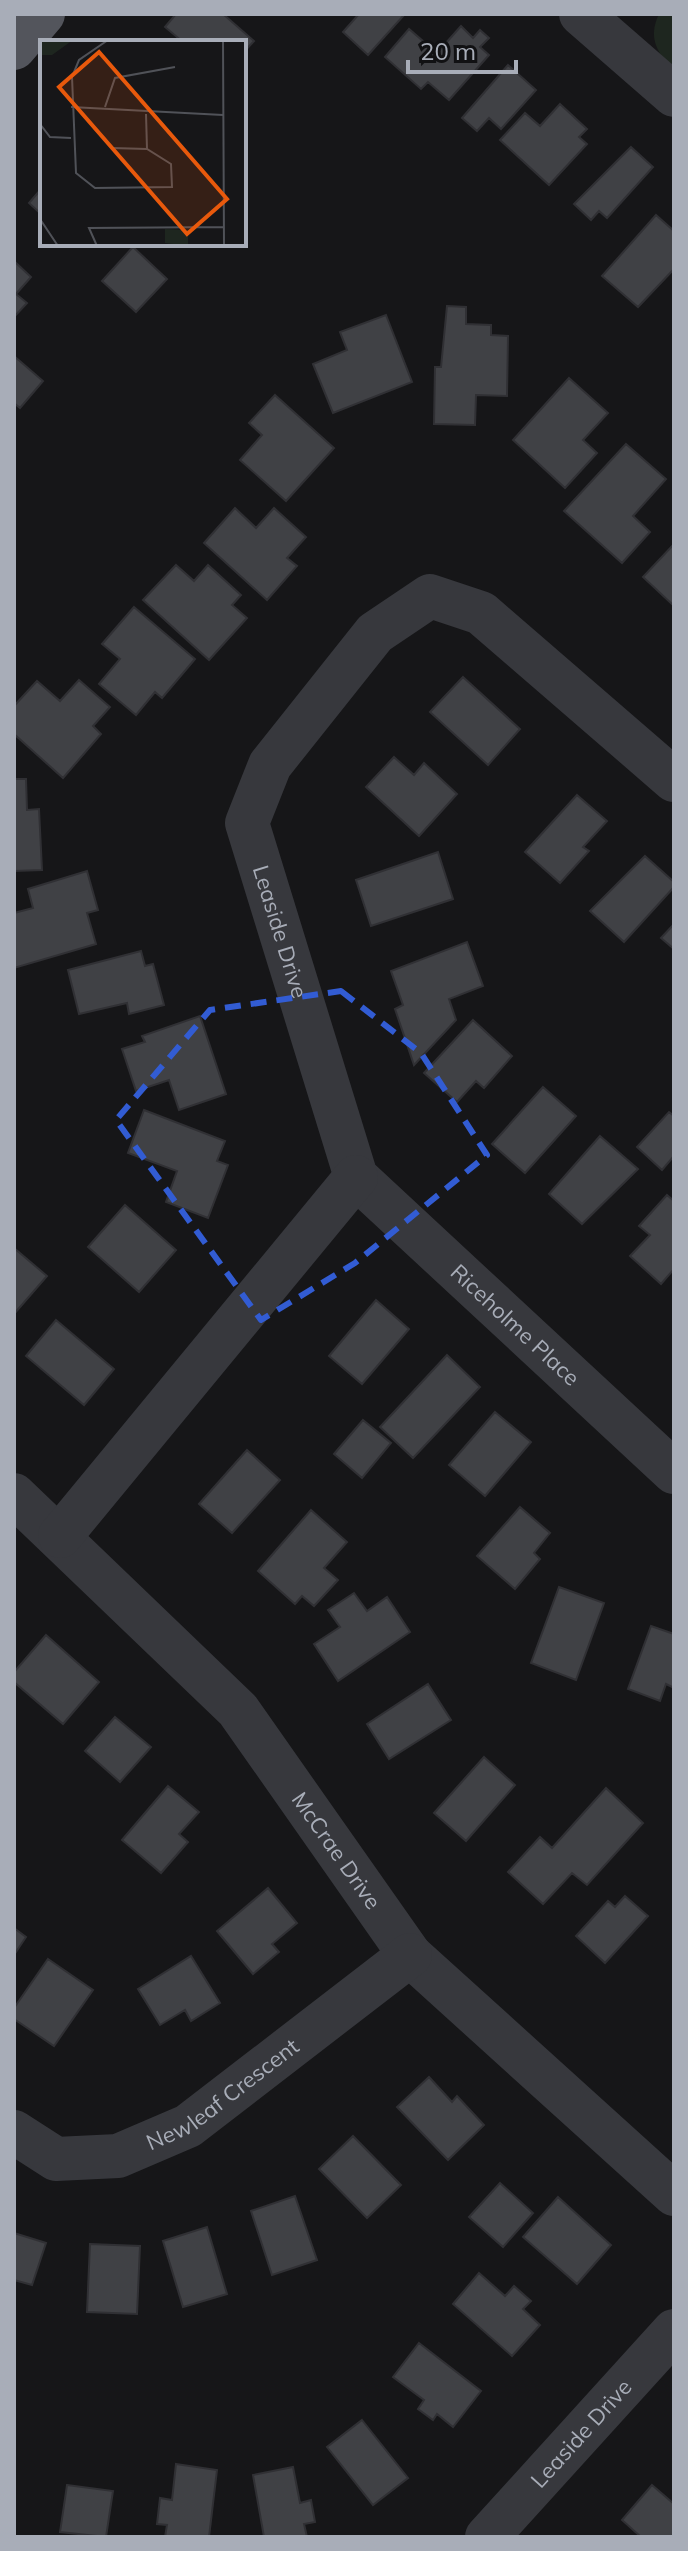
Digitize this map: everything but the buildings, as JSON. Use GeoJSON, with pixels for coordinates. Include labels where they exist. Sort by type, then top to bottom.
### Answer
{"type":"FeatureCollection","features":[{"type":"Feature","properties":{"kind":"main road"},"geometry":{"type":"LineString","coordinates":[[14,48],[43,14]]}},
{"type":"Feature","properties":{"kind":"street"},"geometry":{"type":"LineString","coordinates":[[605,22],[674,95]]}},
{"type":"Feature","properties":{"kind":"street","name":"Leaside Drive"},"geometry":{"type":"LineString","coordinates":[[356,1177],[247,823],[270,765],[375,633],[430,596],[481,613],[674,780]]}},
{"type":"Feature","properties":{"kind":"street"},"geometry":{"type":"LineString","coordinates":[[60,1536],[356,1177]]}},
{"type":"Feature","properties":{"kind":"street","name":"Riceholme Place"},"geometry":{"type":"LineString","coordinates":[[356,1177],[674,1472]]}},
{"type":"Feature","properties":{"kind":"street","name":"McCrae Drive"},"geometry":{"type":"LineString","coordinates":[[14,1495],[238,1710],[410,1955],[674,2194]]}},
{"type":"Feature","properties":{"kind":"street","name":"Newleaf Crescent"},"geometry":{"type":"LineString","coordinates":[[14,2132],[56,2159],[118,2156],[188,2126],[410,1955]]}},
{"type":"Feature","properties":{"kind":"street","name":"Leaside Drive"},"geometry":{"type":"LineString","coordinates":[[487,2537],[674,2331]]}},
{"type":"Feature","properties":{"kind":"highlighted area"},"geometry":{"type":"Polygon","coordinates":[[[341,991],[421,1053],[487,1155],[355,1263],[261,1320],[116,1120],[210,1010],[341,991]]]}},
{"type":"Feature","properties":{"kind":"shaded area"},"geometry":{"type":"Polygon","coordinates":[[[659,14],[674,14],[674,72],[654,38],[659,14]]]}}]}
